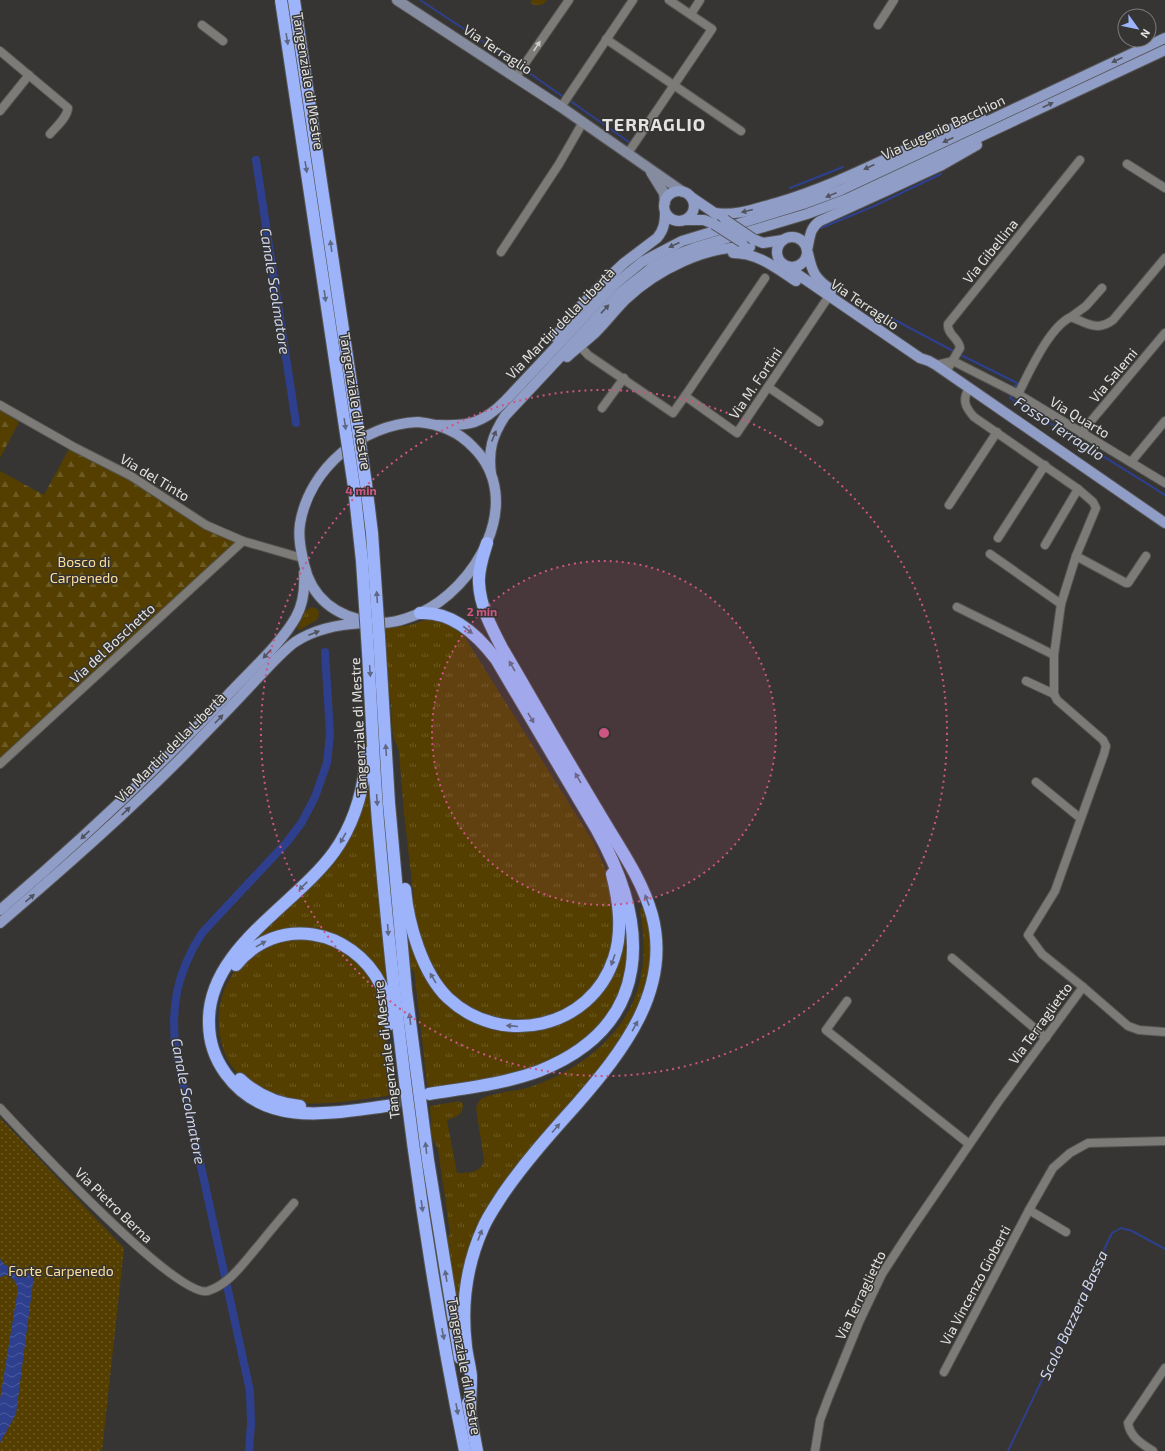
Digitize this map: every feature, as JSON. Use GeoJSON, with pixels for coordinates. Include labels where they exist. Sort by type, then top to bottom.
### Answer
{"type":"FeatureCollection","features":[{"type":"Feature","properties":{"kind":"highway","name":"Tangenziale di Mestre"},"geometry":{"type":"LineString","coordinates":[[281,0],[354,487],[362,561],[373,636],[406,991],[428,1160],[447,1282],[477,1451]]}},
{"type":"Feature","properties":{"kind":"highway","name":"Tangenziale di Mestre"},"geometry":{"type":"LineString","coordinates":[[294,0],[372,533],[372,706],[378,822],[406,1091],[439,1310],[465,1448]]}},
{"type":"Feature","properties":{"kind":"highway"},"geometry":{"type":"LineString","coordinates":[[470,1411],[471,1375],[466,1341],[465,1300],[470,1265],[484,1226],[497,1203],[520,1170],[595,1083],[619,1052],[640,1018],[652,984],[656,954],[652,914],[633,870],[502,648],[486,616],[482,606],[478,582],[481,563],[487,543]]}},
{"type":"Feature","properties":{"kind":"highway"},"geometry":{"type":"LineString","coordinates":[[420,613],[428,612],[453,619],[473,634],[489,649],[500,666],[608,852],[628,901],[634,952],[632,972],[626,991],[617,1009],[608,1023],[589,1042],[565,1058],[543,1069],[502,1082],[429,1098],[504,1089],[530,1082],[548,1075],[581,1057],[595,1046],[612,1030],[625,1012],[632,998],[639,973],[641,946],[640,925],[636,903],[623,865],[614,842],[598,812]]}},
{"type":"Feature","properties":{"kind":"highway"},"geometry":{"type":"LineString","coordinates":[[372,706],[364,783],[357,806],[345,834],[335,851],[318,870],[250,936],[224,970],[212,995],[209,1029],[213,1050],[226,1074],[248,1097],[264,1106],[280,1111],[308,1114],[338,1112],[394,1101],[333,1106],[298,1106],[269,1099],[246,1084],[233,1070],[223,1052],[217,1033],[216,1012],[224,985],[236,964],[244,955],[265,941],[276,936],[288,934],[312,934],[325,936],[341,943],[357,955],[375,976],[385,996],[397,1072],[406,1091]]}},
{"type":"Feature","properties":{"kind":"highway"},"geometry":{"type":"LineString","coordinates":[[387,779],[397,809],[407,907],[413,930],[427,968],[436,984],[452,1001],[471,1014],[499,1024],[516,1027],[533,1026],[556,1020],[584,1003],[597,990],[607,975],[616,949],[619,931],[619,913],[612,876],[596,830]]}},
{"type":"Feature","properties":{"kind":"main road","name":"Via Terraglio"},"geometry":{"type":"LineString","coordinates":[[397,0],[515,78],[564,102],[583,122],[631,148],[658,182],[664,193],[665,208]]}},
{"type":"Feature","properties":{"kind":"main road","name":"Via Eugenio Bacchion"},"geometry":{"type":"LineString","coordinates":[[726,224],[747,221],[803,204],[841,190],[1165,38]]}},
{"type":"Feature","properties":{"kind":"main road","name":"Via Eugenio Bacchion"},"geometry":{"type":"LineString","coordinates":[[745,240],[758,229],[807,214],[847,199],[1165,50]]}},
{"type":"Feature","properties":{"kind":"main road"},"geometry":{"type":"LineString","coordinates":[[714,212],[734,214],[812,192],[968,122],[1009,111]]}},
{"type":"Feature","properties":{"kind":"main road"},"geometry":{"type":"LineString","coordinates":[[808,252],[805,244],[799,239],[791,237],[783,240],[778,246],[777,251],[778,258],[784,264],[795,267],[802,264],[808,252],[810,231],[820,221],[942,165],[986,140],[1013,121]]}},
{"type":"Feature","properties":{"kind":"main road","name":"Via Terraglio"},"geometry":{"type":"LineString","coordinates":[[647,168],[656,172],[714,212],[745,240],[784,264],[920,358],[933,363]]}},
{"type":"Feature","properties":{"kind":"main road"},"geometry":{"type":"LineString","coordinates":[[522,382],[536,358],[561,331],[578,309],[624,263],[661,234],[665,224],[665,208],[666,199],[671,194],[678,191],[687,194],[694,202],[694,211],[686,220],[676,221],[670,219],[665,208]]}},
{"type":"Feature","properties":{"kind":"main road","name":"Via Terraglio"},"geometry":{"type":"LineString","coordinates":[[686,220],[704,220],[712,228],[745,240],[764,243],[783,240]]}},
{"type":"Feature","properties":{"kind":"main road","name":"Via Martiri della Libertà"},"geometry":{"type":"LineString","coordinates":[[438,425],[462,425],[481,420],[497,409],[599,299],[628,273],[642,262],[671,246],[712,228],[726,224]]}},
{"type":"Feature","properties":{"kind":"main road","name":"Via Martiri della Libertà"},"geometry":{"type":"LineString","coordinates":[[491,474],[490,456],[494,435],[505,416],[540,378],[575,346],[620,293],[648,271],[676,255],[722,239],[745,240]]}},
{"type":"Feature","properties":{"kind":"main road"},"geometry":{"type":"LineString","coordinates":[[575,346],[595,332],[627,298],[649,281],[692,258],[712,251],[737,246],[745,240]]}},
{"type":"Feature","properties":{"kind":"main road","name":"Via Terraglio"},"geometry":{"type":"LineString","coordinates":[[808,252],[812,269],[818,280],[850,304],[924,354],[933,363],[1165,523]]}},
{"type":"Feature","properties":{"kind":"main road"},"geometry":{"type":"LineString","coordinates":[[673,267],[728,254],[746,254],[763,260],[820,296],[829,296]]}},
{"type":"Feature","properties":{"kind":"main road"},"geometry":{"type":"LineString","coordinates":[[410,422],[425,422],[438,425],[456,432],[472,445],[485,461],[491,474],[496,494],[496,511],[487,543],[473,568],[459,586],[440,602],[420,613],[393,622],[373,622],[344,615],[326,604],[312,586],[303,561],[299,538],[300,524],[304,508],[314,487],[333,460],[369,434],[396,424],[410,422]]}},
{"type":"Feature","properties":{"kind":"main road","name":"Via Martiri della Libertà"},"geometry":{"type":"LineString","coordinates":[[0,910],[155,769],[207,717],[280,639],[292,624],[301,605],[304,579],[303,561]]}},
{"type":"Feature","properties":{"kind":"main road","name":"Via Martiri della Libertà"},"geometry":{"type":"LineString","coordinates":[[0,923],[46,884],[174,765],[294,643],[306,636],[330,628],[356,623],[373,622]]}},
{"type":"Feature","properties":{"kind":"street"},"geometry":{"type":"LineString","coordinates":[[515,78],[569,0]]}},
{"type":"Feature","properties":{"kind":"street"},"geometry":{"type":"LineString","coordinates":[[564,102],[633,0]]}},
{"type":"Feature","properties":{"kind":"street"},"geometry":{"type":"LineString","coordinates":[[631,148],[712,29],[669,0]]}},
{"type":"Feature","properties":{"kind":"street"},"geometry":{"type":"LineString","coordinates":[[690,14],[700,0]]}},
{"type":"Feature","properties":{"kind":"street"},"geometry":{"type":"LineString","coordinates":[[878,25],[894,0]]}},
{"type":"Feature","properties":{"kind":"street"},"geometry":{"type":"LineString","coordinates":[[202,25],[223,41]]}},
{"type":"Feature","properties":{"kind":"street"},"geometry":{"type":"LineString","coordinates":[[606,39],[741,131]]}},
{"type":"Feature","properties":{"kind":"street"},"geometry":{"type":"LineString","coordinates":[[0,51],[68,108],[65,117],[50,134]]}},
{"type":"Feature","properties":{"kind":"street"},"geometry":{"type":"LineString","coordinates":[[0,111],[29,75]]}},
{"type":"Feature","properties":{"kind":"street"},"geometry":{"type":"LineString","coordinates":[[501,252],[559,164],[583,122]]}},
{"type":"Feature","properties":{"kind":"street","name":"Via Gibellina"},"geometry":{"type":"LineString","coordinates":[[956,356],[960,345],[949,333],[947,328],[948,324],[1080,160]]}},
{"type":"Feature","properties":{"kind":"street"},"geometry":{"type":"LineString","coordinates":[[1127,164],[1165,188]]}},
{"type":"Feature","properties":{"kind":"street"},"geometry":{"type":"LineString","coordinates":[[1071,317],[1098,327],[1105,325],[1112,320],[1165,258]]}},
{"type":"Feature","properties":{"kind":"street"},"geometry":{"type":"LineString","coordinates":[[575,346],[624,378],[673,413],[765,278]]}},
{"type":"Feature","properties":{"kind":"street"},"geometry":{"type":"LineString","coordinates":[[1015,392],[1024,382],[1049,338],[1063,321],[1086,306],[1102,288]]}},
{"type":"Feature","properties":{"kind":"street","name":"Via M. Fortini"},"geometry":{"type":"LineString","coordinates":[[684,396],[737,432],[829,296]]}},
{"type":"Feature","properties":{"kind":"street","name":"Via Salemi"},"geometry":{"type":"LineString","coordinates":[[1081,433],[1165,334]]}},
{"type":"Feature","properties":{"kind":"street"},"geometry":{"type":"LineString","coordinates":[[933,363],[956,356]]}},
{"type":"Feature","properties":{"kind":"street"},"geometry":{"type":"LineString","coordinates":[[946,372],[956,356]]}},
{"type":"Feature","properties":{"kind":"street","name":"Via Quarto"},"geometry":{"type":"LineString","coordinates":[[956,356],[1165,483]]}},
{"type":"Feature","properties":{"kind":"street"},"geometry":{"type":"LineString","coordinates":[[602,408],[624,378]]}},
{"type":"Feature","properties":{"kind":"street"},"geometry":{"type":"LineString","coordinates":[[768,387],[819,422]]}},
{"type":"Feature","properties":{"kind":"street"},"geometry":{"type":"LineString","coordinates":[[969,388],[965,394],[964,400],[968,410],[974,417],[1078,489],[1093,502],[1096,508],[1076,556],[1061,604],[1054,655],[1054,694]]}},
{"type":"Feature","properties":{"kind":"street","name":"Via del Tinto"},"geometry":{"type":"LineString","coordinates":[[0,405],[74,447],[131,476],[206,525],[243,541],[303,561]]}},
{"type":"Feature","properties":{"kind":"street"},"geometry":{"type":"LineString","coordinates":[[1131,462],[1165,421]]}},
{"type":"Feature","properties":{"kind":"street"},"geometry":{"type":"LineString","coordinates":[[949,505],[997,432]]}},
{"type":"Feature","properties":{"kind":"street"},"geometry":{"type":"LineString","coordinates":[[998,538],[1045,465]]}},
{"type":"Feature","properties":{"kind":"street"},"geometry":{"type":"LineString","coordinates":[[1045,545],[1078,489]]}},
{"type":"Feature","properties":{"kind":"street","name":"Via del Boschetto"},"geometry":{"type":"LineString","coordinates":[[0,764],[243,541]]}},
{"type":"Feature","properties":{"kind":"street"},"geometry":{"type":"LineString","coordinates":[[990,554],[1061,604]]}},
{"type":"Feature","properties":{"kind":"street"},"geometry":{"type":"LineString","coordinates":[[1076,556],[1121,582],[1126,583],[1128,583],[1146,556]]}},
{"type":"Feature","properties":{"kind":"street"},"geometry":{"type":"LineString","coordinates":[[957,607],[1054,655]]}},
{"type":"Feature","properties":{"kind":"street","name":"Via Terraglietto"},"geometry":{"type":"LineString","coordinates":[[815,1451],[820,1420],[829,1396],[860,1320],[882,1274],[999,1101],[1083,987],[1042,954],[1028,935],[1055,891],[1106,746],[1103,740],[1057,700],[1054,694],[1026,681]]}},
{"type":"Feature","properties":{"kind":"street"},"geometry":{"type":"LineString","coordinates":[[1036,782],[1080,818]]}},
{"type":"Feature","properties":{"kind":"street"},"geometry":{"type":"LineString","coordinates":[[952,958],[1046,1038]]}},
{"type":"Feature","properties":{"kind":"street"},"geometry":{"type":"LineString","coordinates":[[1083,987],[1128,1026],[1139,1030],[1165,1032]]}},
{"type":"Feature","properties":{"kind":"street"},"geometry":{"type":"LineString","coordinates":[[848,1001],[826,1030],[969,1144]]}},
{"type":"Feature","properties":{"kind":"street","name":"Via Pietro Berna"},"geometry":{"type":"LineString","coordinates":[[0,1108],[66,1178],[129,1240],[189,1287],[205,1292],[218,1287],[234,1275],[294,1203]]}},
{"type":"Feature","properties":{"kind":"street","name":"Via Vincenzo Gioberti"},"geometry":{"type":"LineString","coordinates":[[944,1372],[1029,1210],[1053,1168],[1063,1158],[1088,1143],[1165,1141]]}},
{"type":"Feature","properties":{"kind":"street"},"geometry":{"type":"LineString","coordinates":[[1029,1210],[1066,1232]]}},
{"type":"Feature","properties":{"kind":"street"},"geometry":{"type":"LineString","coordinates":[[1153,1451],[1136,1439],[1129,1430],[1128,1424],[1165,1368]]}},
{"type":"Feature","properties":{"kind":"green space"},"geometry":{"type":"Polygon","coordinates":[[[532,0],[547,0],[543,4],[534,5],[530,3],[532,0]]]}},
{"type":"Feature","properties":{"kind":"green space"},"geometry":{"type":"Polygon","coordinates":[[[0,410],[19,422],[0,458],[0,410]]]}},
{"type":"Feature","properties":{"kind":"green space","name":"Bosco di Carpenedo"},"geometry":{"type":"Polygon","coordinates":[[[69,449],[129,479],[238,542],[0,761],[0,471],[44,495],[69,449]]]}},
{"type":"Feature","properties":{"kind":"green space"},"geometry":{"type":"Polygon","coordinates":[[[312,607],[317,609],[319,612],[318,619],[300,630],[298,629],[306,610],[312,607]]]}},
{"type":"Feature","properties":{"kind":"green space"},"geometry":{"type":"Polygon","coordinates":[[[429,619],[448,624],[464,636],[594,843],[606,871],[613,897],[615,940],[599,983],[565,1014],[507,1024],[455,1001],[426,960],[411,904],[414,900],[404,813],[399,751],[393,736],[385,628],[410,625],[429,619]]]}},
{"type":"Feature","properties":{"kind":"green space"},"geometry":{"type":"Polygon","coordinates":[[[365,786],[369,786],[386,980],[384,982],[381,981],[366,959],[354,949],[339,940],[322,934],[287,932],[254,944],[240,955],[228,969],[219,986],[214,1005],[213,1024],[215,1043],[222,1061],[232,1077],[245,1091],[272,1105],[291,1109],[339,1109],[313,1112],[285,1110],[259,1101],[248,1094],[238,1085],[227,1072],[218,1057],[213,1040],[211,1023],[213,1006],[217,990],[224,975],[232,962],[243,949],[299,894],[337,851],[348,833],[365,786]]]}},
{"type":"Feature","properties":{"kind":"green space"},"geometry":{"type":"Polygon","coordinates":[[[642,907],[645,908],[651,941],[648,980],[630,1028],[498,1197],[459,1301],[457,1301],[446,1244],[450,1233],[438,1149],[432,1137],[430,1106],[460,1101],[463,1104],[462,1111],[459,1115],[447,1120],[457,1173],[465,1173],[480,1168],[484,1160],[476,1108],[480,1100],[496,1094],[527,1088],[564,1072],[581,1062],[596,1050],[611,1036],[623,1021],[632,1004],[639,985],[643,966],[643,928],[640,909],[642,907]]]}},
{"type":"Feature","properties":{"kind":"green space"},"geometry":{"type":"Polygon","coordinates":[[[626,920],[627,964],[621,992],[606,1019],[584,1041],[530,1071],[428,1091],[414,970],[411,970],[408,944],[412,944],[427,976],[497,1029],[584,1009],[626,920]]]}},
{"type":"Feature","properties":{"kind":"green space"},"geometry":{"type":"Polygon","coordinates":[[[290,939],[319,940],[349,954],[373,980],[382,1000],[394,1095],[317,1104],[279,1100],[238,1074],[230,1063],[224,1052],[219,1025],[219,1012],[226,986],[235,971],[253,954],[262,948],[290,939]]]}},
{"type":"Feature","properties":{"kind":"green space","name":"Forte Carpenedo"},"geometry":{"type":"Polygon","coordinates":[[[0,1118],[124,1248],[102,1451],[0,1451],[0,1118]]]}},
{"type":"Feature","properties":{"kind":"water"},"geometry":{"type":"Polygon","coordinates":[[[0,1259],[5,1265],[34,1275],[16,1414],[0,1443],[0,1399],[18,1288],[14,1280],[7,1275],[0,1277],[0,1259]]]}},
{"type":"Feature","properties":{"kind":"waterway","name":"Fosso Terraglio"},"geometry":{"type":"LineString","coordinates":[[420,0],[502,54]]}},
{"type":"Feature","properties":{"kind":"waterway","name":"Fosso Terraglio"},"geometry":{"type":"LineString","coordinates":[[525,70],[565,98]]}},
{"type":"Feature","properties":{"kind":"waterway","name":"Fosso Terraglio"},"geometry":{"type":"LineString","coordinates":[[569,100],[629,142]]}},
{"type":"Feature","properties":{"kind":"waterway","name":"Fosso Terraglio"},"geometry":{"type":"LineString","coordinates":[[921,134],[925,133]]}},
{"type":"Feature","properties":{"kind":"waterway","name":"Canale Scolmatore"},"geometry":{"type":"LineString","coordinates":[[256,160],[296,423]]}},
{"type":"Feature","properties":{"kind":"waterway","name":"Fosso Terraglio"},"geometry":{"type":"LineString","coordinates":[[790,188],[843,167]]}},
{"type":"Feature","properties":{"kind":"waterway","name":"Fosso Terraglio"},"geometry":{"type":"LineString","coordinates":[[821,228],[872,207],[941,174]]}},
{"type":"Feature","properties":{"kind":"waterway","name":"Fosso Terraglio"},"geometry":{"type":"LineString","coordinates":[[863,303],[955,352]]}},
{"type":"Feature","properties":{"kind":"waterway","name":"Fosso Terraglio"},"geometry":{"type":"LineString","coordinates":[[959,354],[1017,383],[1014,389]]}},
{"type":"Feature","properties":{"kind":"waterway","name":"Fosso Terraglio"},"geometry":{"type":"LineString","coordinates":[[1012,393],[1010,398],[1165,495]]}},
{"type":"Feature","properties":{"kind":"waterway","name":"Canale Scolmatore"},"geometry":{"type":"LineString","coordinates":[[249,1451],[251,1424],[250,1391],[176,1052],[174,1036],[175,1005],[181,976],[193,947],[202,933],[287,842],[302,822],[315,797],[327,763],[330,734],[325,652]]}},
{"type":"Feature","properties":{"kind":"waterway","name":"Scolo Bazzera Bassa"},"geometry":{"type":"LineString","coordinates":[[1008,1451],[1112,1233],[1121,1228],[1132,1231],[1165,1249]]}},
{"type":"Feature","properties":{"kind":"tunnel"},"geometry":{"type":"LineString","coordinates":[[393,1098],[429,1094]]}},
{"type":"Feature","properties":{"kind":"district","name":"TERRAGLIO"},"geometry":{"type":"Point","coordinates":[654,124]}}]}
